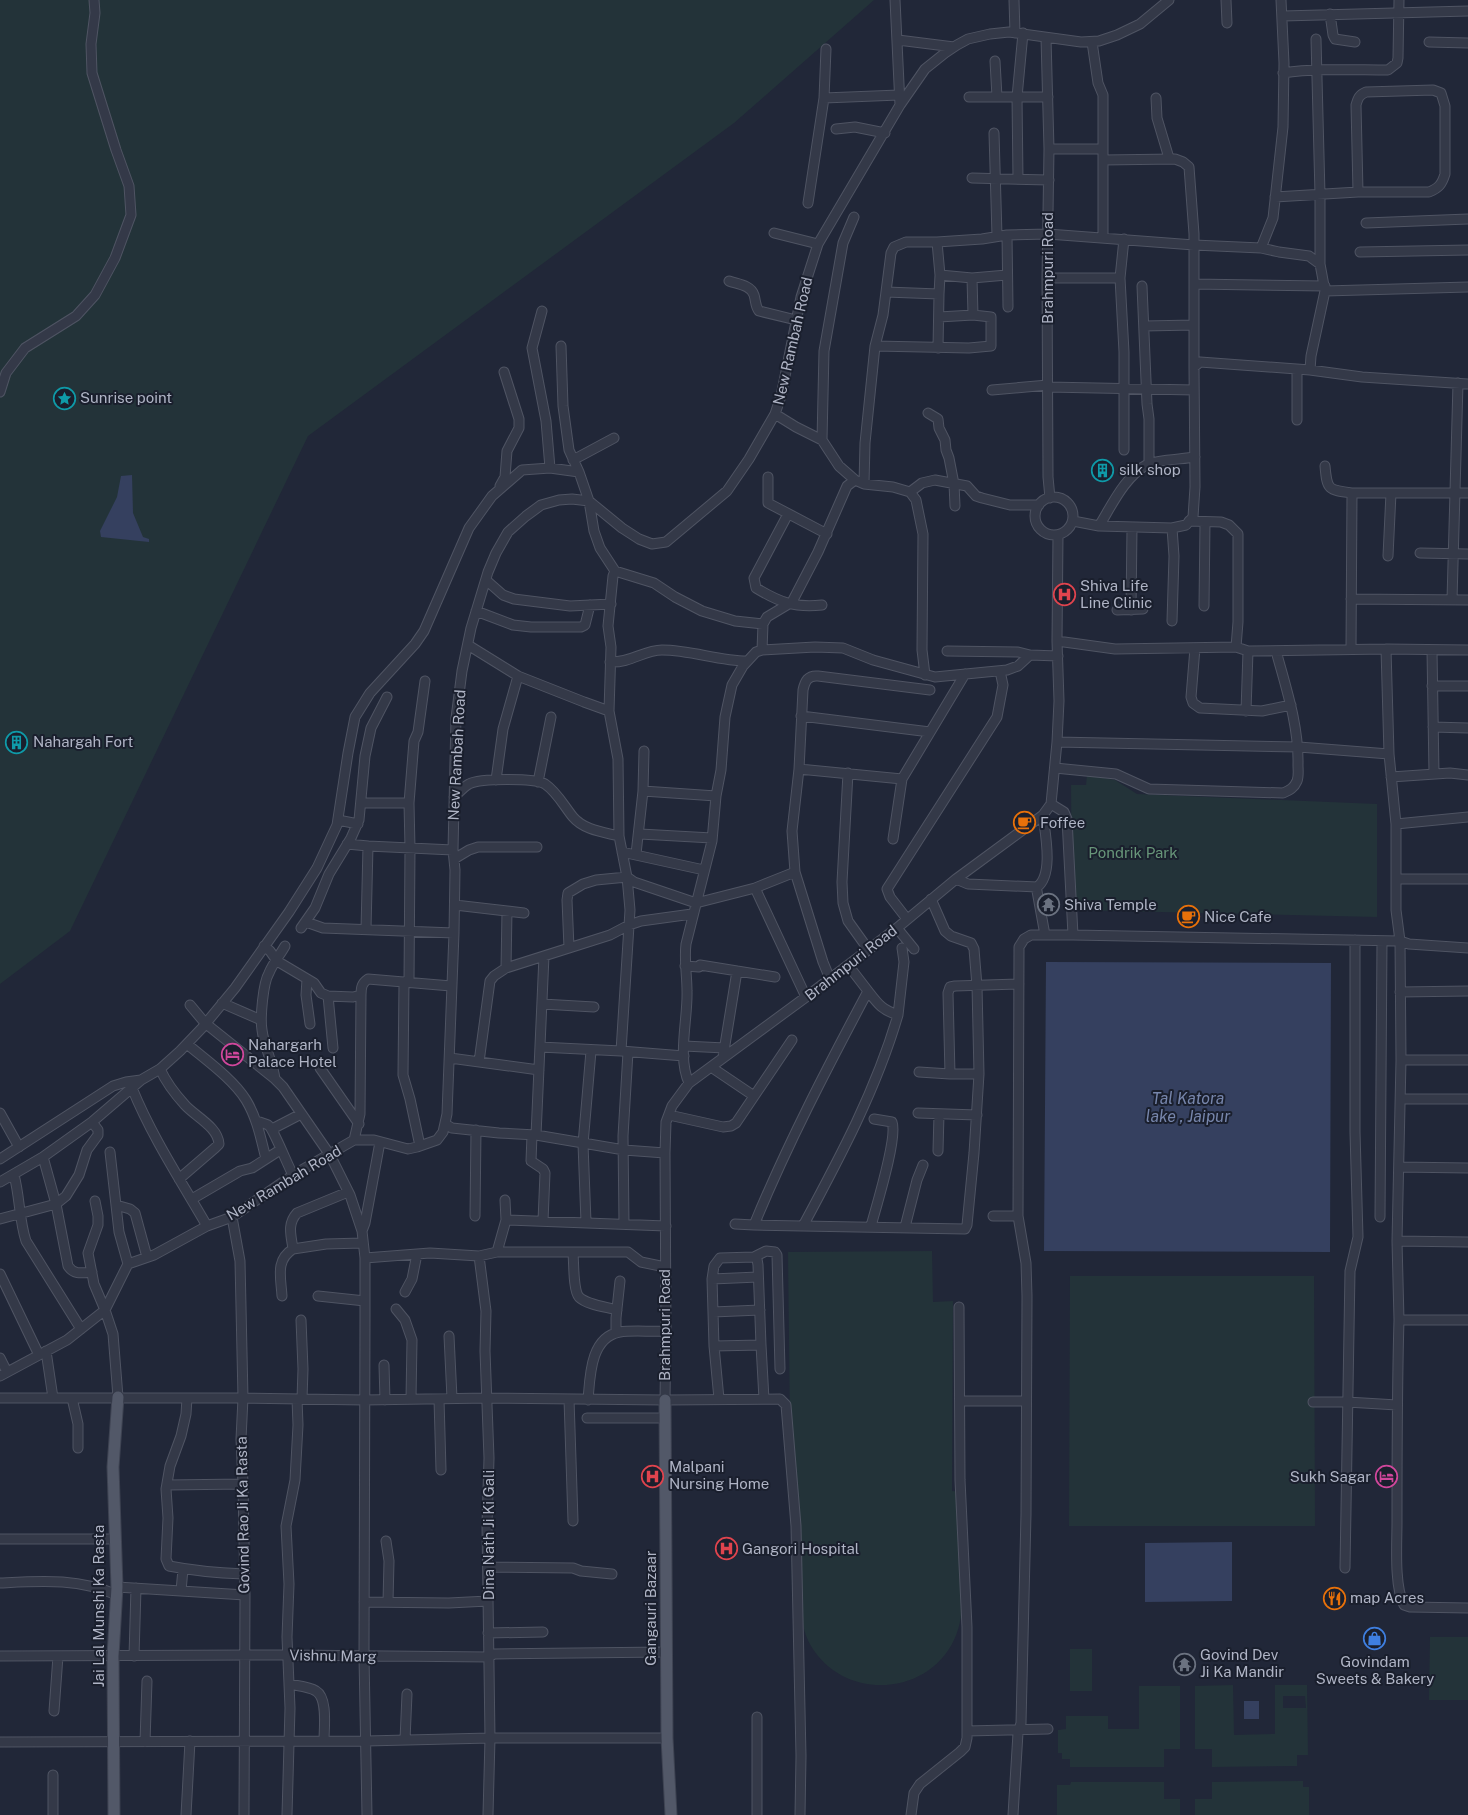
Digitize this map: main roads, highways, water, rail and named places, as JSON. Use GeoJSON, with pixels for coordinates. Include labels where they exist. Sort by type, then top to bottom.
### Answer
{"type":"FeatureCollection","features":[{"type":"Feature","properties":{"kind":"main road","name":"Jai Lal Munshi Ka Rasta"},"geometry":{"type":"LineString","coordinates":[[114,1815],[113,1656],[117,1591],[113,1468],[118,1397]]}},
{"type":"Feature","properties":{"kind":"main road","name":"Gangauri Bazaar"},"geometry":{"type":"LineString","coordinates":[[665,1400],[667,1738],[672,1814]]}},
{"type":"Feature","properties":{"kind":"water"},"geometry":{"type":"Polygon","coordinates":[[[132,475],[133,513],[143,537],[149,539],[149,542],[101,537],[100,531],[117,497],[121,476],[132,475]]]}},
{"type":"Feature","properties":{"kind":"water","name":"Tal Katora lake , Jaipur"},"geometry":{"type":"Polygon","coordinates":[[[1046,962],[1331,963],[1330,1252],[1044,1251],[1046,962]]]}},
{"type":"Feature","properties":{"kind":"water"},"geometry":{"type":"Polygon","coordinates":[[[1232,1542],[1232,1601],[1145,1602],[1145,1543],[1232,1542]]]}},
{"type":"Feature","properties":{"kind":"water"},"geometry":{"type":"Polygon","coordinates":[[[1244,1701],[1259,1701],[1259,1719],[1244,1719],[1244,1701]]]}},
{"type":"Feature","properties":{"kind":"place","name":"Sunrise point"},"geometry":{"type":"Point","coordinates":[64,398]}},
{"type":"Feature","properties":{"kind":"place","name":"silk shop"},"geometry":{"type":"Point","coordinates":[1103,470]}},
{"type":"Feature","properties":{"kind":"place","name":"Shiva Life Line Clinic"},"geometry":{"type":"Point","coordinates":[1064,595]}},
{"type":"Feature","properties":{"kind":"place","name":"Nahargah Fort"},"geometry":{"type":"Point","coordinates":[17,742]}},
{"type":"Feature","properties":{"kind":"place","name":"Foffee"},"geometry":{"type":"Point","coordinates":[1024,823]}},
{"type":"Feature","properties":{"kind":"place","name":"Shiva Temple"},"geometry":{"type":"Point","coordinates":[1048,905]}},
{"type":"Feature","properties":{"kind":"place","name":"Nice Cafe"},"geometry":{"type":"Point","coordinates":[1188,917]}},
{"type":"Feature","properties":{"kind":"place","name":"Nahargarh Palace Hotel"},"geometry":{"type":"Point","coordinates":[232,1054]}},
{"type":"Feature","properties":{"kind":"place","name":"Malpani Nursing Home"},"geometry":{"type":"Point","coordinates":[653,1476]}},
{"type":"Feature","properties":{"kind":"place","name":"Sukh Sagar"},"geometry":{"type":"Point","coordinates":[1387,1477]}},
{"type":"Feature","properties":{"kind":"place","name":"Gangori Hospital"},"geometry":{"type":"Point","coordinates":[726,1549]}},
{"type":"Feature","properties":{"kind":"place","name":"map Acres"},"geometry":{"type":"Point","coordinates":[1334,1598]}},
{"type":"Feature","properties":{"kind":"place","name":"Govindam Sweets & Bakery"},"geometry":{"type":"Point","coordinates":[1375,1639]}},
{"type":"Feature","properties":{"kind":"place","name":"Govind Dev Ji Ka Mandir"},"geometry":{"type":"Point","coordinates":[1184,1664]}},
{"type":"Feature","properties":{"kind":"park label","name":"Pondrik Park"},"geometry":{"type":"Point","coordinates":[1133,853]}}]}
